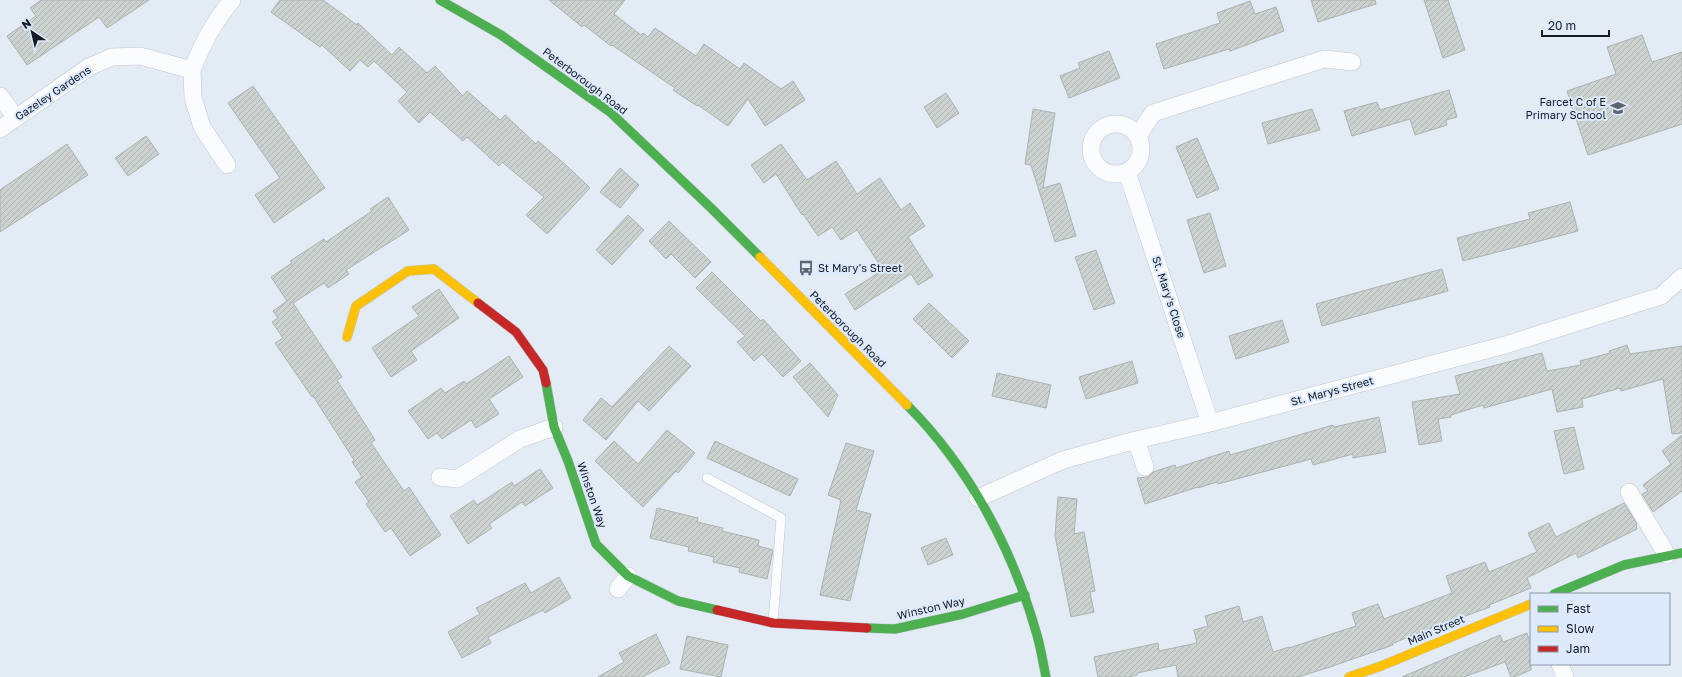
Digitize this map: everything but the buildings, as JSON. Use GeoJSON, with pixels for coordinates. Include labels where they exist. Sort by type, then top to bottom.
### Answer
{"type":"FeatureCollection","features":[{"type":"Feature","properties":{"kind":"street"},"geometry":{"type":"LineString","coordinates":[[226,164],[202,127],[194,98],[192,70],[204,39],[232,0]]}},
{"type":"Feature","properties":{"kind":"street","name":"Peterborough Road"},"geometry":{"type":"LineString","coordinates":[[440,0],[501,35],[610,112],[654,153],[921,420],[962,471],[1000,536],[1025,595],[1038,636],[1046,677]]}},
{"type":"Feature","properties":{"kind":"street","name":"Gazeley Gardens"},"geometry":{"type":"LineString","coordinates":[[0,129],[89,67],[112,57],[140,56],[192,70]]}},
{"type":"Feature","properties":{"kind":"street"},"geometry":{"type":"LineString","coordinates":[[1138,136],[1153,113],[1324,59],[1352,62]]}},
{"type":"Feature","properties":{"kind":"street"},"geometry":{"type":"LineString","coordinates":[[0,96],[16,118]]}},
{"type":"Feature","properties":{"kind":"street"},"geometry":{"type":"LineString","coordinates":[[1117,124],[1129,128],[1138,136],[1141,148],[1139,161],[1127,172],[1111,174],[1097,165],[1092,154],[1092,142],[1102,128],[1117,124]]}},
{"type":"Feature","properties":{"kind":"street","name":"St. Mary's Close"},"geometry":{"type":"LineString","coordinates":[[1127,172],[1210,423]]}},
{"type":"Feature","properties":{"kind":"street","name":"Winston Way"},"geometry":{"type":"LineString","coordinates":[[347,337],[356,306],[408,271],[434,269],[516,332],[543,370],[554,427],[568,461],[585,515],[596,544],[623,582],[678,601],[773,623],[895,629],[963,614],[1025,595]]}},
{"type":"Feature","properties":{"kind":"street","name":"St. Marys Street"},"geometry":{"type":"LineString","coordinates":[[978,498],[1063,460],[1136,440],[1210,423],[1505,345],[1661,296],[1682,278]]}},
{"type":"Feature","properties":{"kind":"street"},"geometry":{"type":"LineString","coordinates":[[440,478],[457,479],[520,439],[554,427]]}},
{"type":"Feature","properties":{"kind":"street"},"geometry":{"type":"LineString","coordinates":[[1136,440],[1145,467]]}},
{"type":"Feature","properties":{"kind":"street"},"geometry":{"type":"LineString","coordinates":[[1556,593],[1624,565],[1675,554],[1629,492]]}},
{"type":"Feature","properties":{"kind":"street","name":"Main Street"},"geometry":{"type":"LineString","coordinates":[[1349,677],[1381,666],[1530,604]]}},
{"type":"Feature","properties":{"kind":"street"},"geometry":{"type":"LineString","coordinates":[[1560,665],[1565,677]]}},
{"type":"Feature","properties":{"kind":"lane"},"geometry":{"type":"LineString","coordinates":[[707,478],[781,518],[773,623]]}},
{"type":"Feature","properties":{"kind":"traffic: fast"},"geometry":{"type":"LineString","coordinates":[[440,0],[501,35],[610,112],[760,257]]}},
{"type":"Feature","properties":{"kind":"traffic: fast"},"geometry":{"type":"LineString","coordinates":[[546,383],[554,427],[568,461],[596,544],[628,576],[678,601],[717,610]]}},
{"type":"Feature","properties":{"kind":"traffic: fast"},"geometry":{"type":"LineString","coordinates":[[907,405],[930,429],[951,456],[987,512],[1002,541],[1027,603],[1038,640],[1046,677]]}},
{"type":"Feature","properties":{"kind":"traffic: fast"},"geometry":{"type":"LineString","coordinates":[[1556,593],[1624,565],[1682,553]]}},
{"type":"Feature","properties":{"kind":"traffic: fast"},"geometry":{"type":"LineString","coordinates":[[867,628],[895,629],[963,614],[1025,595]]}},
{"type":"Feature","properties":{"kind":"traffic: slow"},"geometry":{"type":"LineString","coordinates":[[760,257],[907,405]]}},
{"type":"Feature","properties":{"kind":"traffic: slow"},"geometry":{"type":"LineString","coordinates":[[347,337],[356,306],[408,271],[434,269],[478,303]]}},
{"type":"Feature","properties":{"kind":"traffic: slow"},"geometry":{"type":"LineString","coordinates":[[1349,677],[1381,666],[1530,604]]}},
{"type":"Feature","properties":{"kind":"traffic: jam"},"geometry":{"type":"LineString","coordinates":[[478,303],[516,332],[543,370],[546,383]]}},
{"type":"Feature","properties":{"kind":"traffic: jam"},"geometry":{"type":"LineString","coordinates":[[717,610],[773,623],[867,628]]}},
{"type":"Feature","properties":{"kind":"place","name":"Farcet C of E Primary School"},"geometry":{"type":"Point","coordinates":[1618,108]}},
{"type":"Feature","properties":{"kind":"place","name":"St Mary's Street"},"geometry":{"type":"Point","coordinates":[806,268]}}]}
